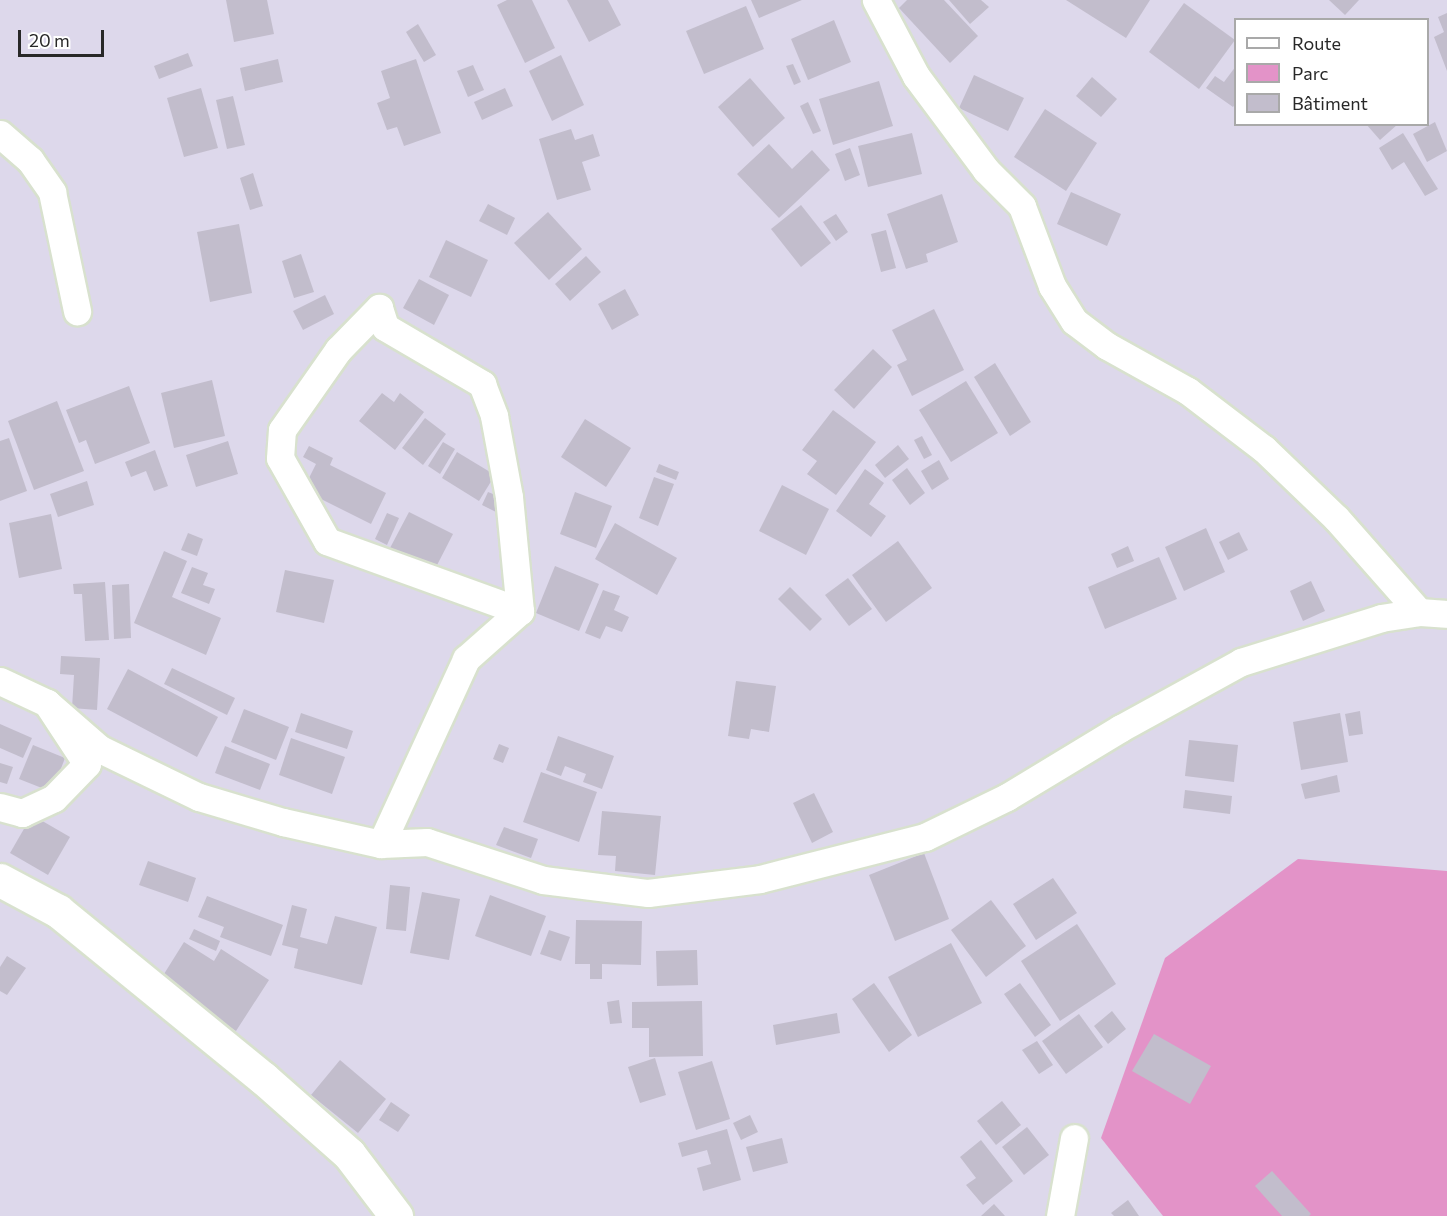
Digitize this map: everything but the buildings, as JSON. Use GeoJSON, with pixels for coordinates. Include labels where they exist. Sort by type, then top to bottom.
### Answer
{"type":"FeatureCollection","features":[{"type":"Feature","properties":{"kind":"main road"},"geometry":{"type":"LineString","coordinates":[[0,880],[58,911],[263,1078],[349,1154],[396,1216]]}},
{"type":"Feature","properties":{"kind":"street"},"geometry":{"type":"LineString","coordinates":[[876,0],[916,76],[986,170],[1022,206],[1052,286],[1074,321],[1107,346],[1188,391],[1264,449],[1336,518],[1419,612]]}},
{"type":"Feature","properties":{"kind":"street"},"geometry":{"type":"LineString","coordinates":[[0,134],[36,166],[52,192],[77,311]]}},
{"type":"Feature","properties":{"kind":"street"},"geometry":{"type":"LineString","coordinates":[[379,308],[385,327],[482,384],[494,416],[509,497],[520,611],[327,541],[280,458],[282,430],[338,350],[379,308]]}},
{"type":"Feature","properties":{"kind":"street"},"geometry":{"type":"LineString","coordinates":[[381,844],[466,659],[520,611]]}},
{"type":"Feature","properties":{"kind":"street"},"geometry":{"type":"LineString","coordinates":[[0,681],[48,703],[100,750],[200,797],[283,822],[381,844],[427,842],[543,880],[648,893],[760,879],[926,837],[1007,797],[1121,728],[1241,662],[1381,618],[1419,612],[1447,614]]}},
{"type":"Feature","properties":{"kind":"street"},"geometry":{"type":"LineString","coordinates":[[0,807],[22,813],[54,798],[87,764],[48,703]]}},
{"type":"Feature","properties":{"kind":"street"},"geometry":{"type":"LineString","coordinates":[[1060,1216],[1074,1138]]}},
{"type":"Feature","properties":{"kind":"green space"},"geometry":{"type":"Polygon","coordinates":[[[1298,859],[1447,871],[1447,1216],[1163,1216],[1101,1138],[1165,958],[1298,859]]]}}]}
